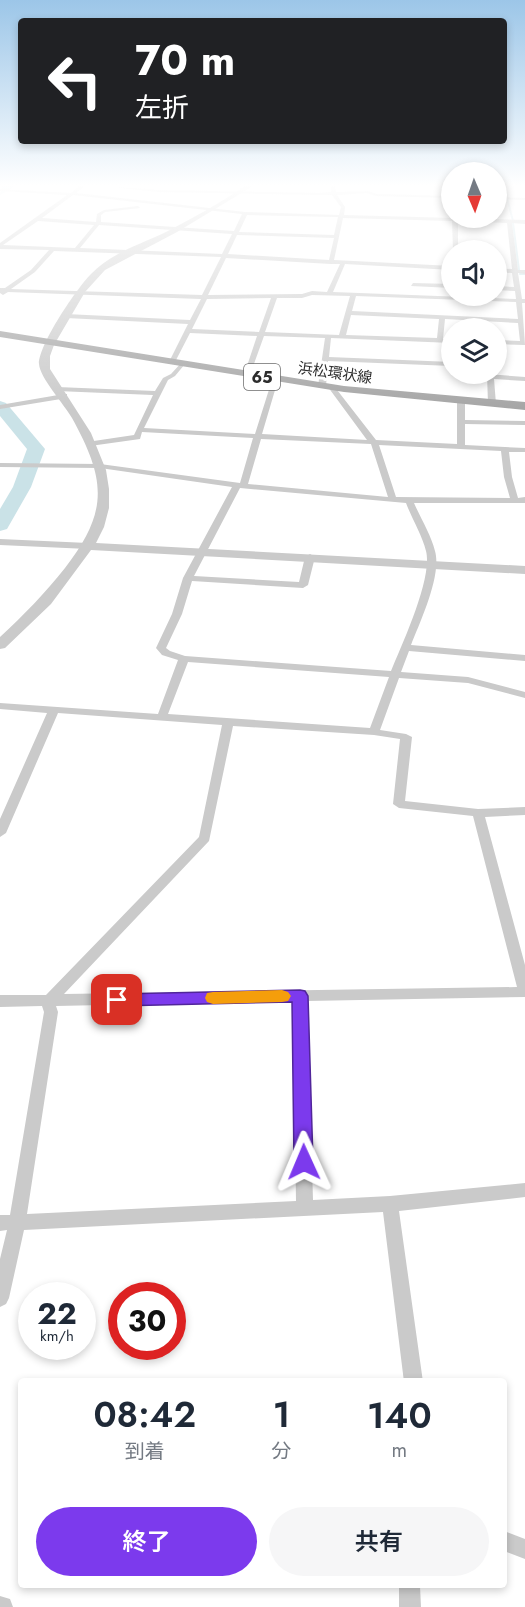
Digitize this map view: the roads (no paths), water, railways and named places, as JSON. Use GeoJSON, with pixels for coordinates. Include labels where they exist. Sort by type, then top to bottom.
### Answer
{"type":"FeatureCollection","features":[{"type":"Feature","properties":{"kind":"main road","name":"浜松環状線"},"geometry":{"type":"LineString","coordinates":[[0,334],[275,380],[525,406]]}},
{"type":"Feature","properties":{"kind":"street"},"geometry":{"type":"LineString","coordinates":[[0,297],[3,290],[33,271],[42,261]]}},
{"type":"Feature","properties":{"kind":"street"},"geometry":{"type":"LineString","coordinates":[[0,645],[46,601],[88,546],[104,506],[105,487],[100,466],[60,392],[45,371],[43,361],[49,342],[80,293],[94,275],[117,261]]}},
{"type":"Feature","properties":{"kind":"street"},"geometry":{"type":"LineString","coordinates":[[90,444],[137,437],[157,393],[165,379],[172,375],[192,322],[223,261]]}},
{"type":"Feature","properties":{"kind":"street"},"geometry":{"type":"LineString","coordinates":[[310,261],[441,268]]}},
{"type":"Feature","properties":{"kind":"street"},"geometry":{"type":"LineString","coordinates":[[507,342],[524,343],[520,321],[521,301],[513,261]]}},
{"type":"Feature","properties":{"kind":"street"},"geometry":{"type":"LineString","coordinates":[[329,294],[343,262]]}},
{"type":"Feature","properties":{"kind":"street"},"geometry":{"type":"LineString","coordinates":[[407,297],[419,267]]}},
{"type":"Feature","properties":{"kind":"street"},"geometry":{"type":"LineString","coordinates":[[507,271],[525,272]]}},
{"type":"Feature","properties":{"kind":"street"},"geometry":{"type":"LineString","coordinates":[[413,285],[441,286]]}},
{"type":"Feature","properties":{"kind":"street"},"geometry":{"type":"LineString","coordinates":[[507,289],[517,289]]}},
{"type":"Feature","properties":{"kind":"street"},"geometry":{"type":"LineString","coordinates":[[3,290],[205,297],[329,294],[441,298]]}},
{"type":"Feature","properties":{"kind":"street"},"geometry":{"type":"LineString","coordinates":[[342,337],[353,295]]}},
{"type":"Feature","properties":{"kind":"street"},"geometry":{"type":"LineString","coordinates":[[247,375],[274,297]]}},
{"type":"Feature","properties":{"kind":"street"},"geometry":{"type":"LineString","coordinates":[[349,313],[462,318],[464,306]]}},
{"type":"Feature","properties":{"kind":"street"},"geometry":{"type":"LineString","coordinates":[[66,316],[192,322]]}},
{"type":"Feature","properties":{"kind":"street"},"geometry":{"type":"LineString","coordinates":[[188,331],[440,341],[442,317]]}},
{"type":"Feature","properties":{"kind":"street"},"geometry":{"type":"LineString","coordinates":[[507,320],[520,321]]}},
{"type":"Feature","properties":{"kind":"street"},"geometry":{"type":"LineString","coordinates":[[328,336],[327,387],[377,447],[393,500]]}},
{"type":"Feature","properties":{"kind":"street"},"geometry":{"type":"LineString","coordinates":[[326,359],[441,364]]}},
{"type":"Feature","properties":{"kind":"street"},"geometry":{"type":"LineString","coordinates":[[507,377],[525,379]]}},
{"type":"Feature","properties":{"kind":"street"},"geometry":{"type":"LineString","coordinates":[[275,380],[240,485],[188,578],[177,614],[161,648],[166,653],[184,659],[308,666],[468,680],[525,695]]}},
{"type":"Feature","properties":{"kind":"street"},"geometry":{"type":"LineString","coordinates":[[491,384],[492,404]]}},
{"type":"Feature","properties":{"kind":"street"},"geometry":{"type":"LineString","coordinates":[[3,407],[60,392],[157,393]]}},
{"type":"Feature","properties":{"kind":"street"},"geometry":{"type":"LineString","coordinates":[[461,401],[461,447]]}},
{"type":"Feature","properties":{"kind":"street"},"geometry":{"type":"LineString","coordinates":[[461,422],[525,423]]}},
{"type":"Feature","properties":{"kind":"street"},"geometry":{"type":"LineString","coordinates":[[139,430],[525,450]]}},
{"type":"Feature","properties":{"kind":"street"},"geometry":{"type":"LineString","coordinates":[[0,465],[100,466],[240,485],[393,500],[520,500],[507,477],[505,449]]}},
{"type":"Feature","properties":{"kind":"street"},"geometry":{"type":"LineString","coordinates":[[374,732],[427,589],[431,564],[431,552],[409,501]]}},
{"type":"Feature","properties":{"kind":"street"},"geometry":{"type":"LineString","coordinates":[[0,542],[203,551],[525,570]]}},
{"type":"Feature","properties":{"kind":"street"},"geometry":{"type":"LineString","coordinates":[[188,578],[303,585],[310,557]]}},
{"type":"Feature","properties":{"kind":"street"},"geometry":{"type":"LineString","coordinates":[[405,648],[525,658]]}},
{"type":"Feature","properties":{"kind":"street"},"geometry":{"type":"LineString","coordinates":[[162,717],[184,659]]}},
{"type":"Feature","properties":{"kind":"street"},"geometry":{"type":"LineString","coordinates":[[0,706],[374,732],[406,737],[399,804],[477,813],[525,811]]}},
{"type":"Feature","properties":{"kind":"street"},"geometry":{"type":"LineString","coordinates":[[0,833],[54,710]]}},
{"type":"Feature","properties":{"kind":"street"},"geometry":{"type":"LineString","coordinates":[[48,1002],[205,838],[228,723]]}},
{"type":"Feature","properties":{"kind":"street"},"geometry":{"type":"LineString","coordinates":[[0,1001],[48,1002],[525,992],[477,813]]}},
{"type":"Feature","properties":{"kind":"street"},"geometry":{"type":"LineString","coordinates":[[300,996],[305,1209]]}},
{"type":"Feature","properties":{"kind":"street"},"geometry":{"type":"LineString","coordinates":[[0,1298],[8,1222],[51,1012],[48,1002]]}},
{"type":"Feature","properties":{"kind":"street"},"geometry":{"type":"LineString","coordinates":[[8,1222],[390,1204],[525,1190]]}},
{"type":"Feature","properties":{"kind":"street"},"geometry":{"type":"LineString","coordinates":[[390,1204],[413,1378]]}},
{"type":"Feature","properties":{"kind":"street"},"geometry":{"type":"LineString","coordinates":[[507,1542],[525,1550]]}},
{"type":"Feature","properties":{"kind":"street"},"geometry":{"type":"LineString","coordinates":[[410,1588],[410,1607]]}},
{"type":"Feature","properties":{"kind":"waterway"},"geometry":{"type":"LineString","coordinates":[[518,261],[519,270]]}},
{"type":"Feature","properties":{"kind":"waterway"},"geometry":{"type":"LineString","coordinates":[[520,274],[525,274]]}},
{"type":"Feature","properties":{"kind":"waterway"},"geometry":{"type":"LineString","coordinates":[[0,406],[36,449],[22,487],[0,525]]}}]}
